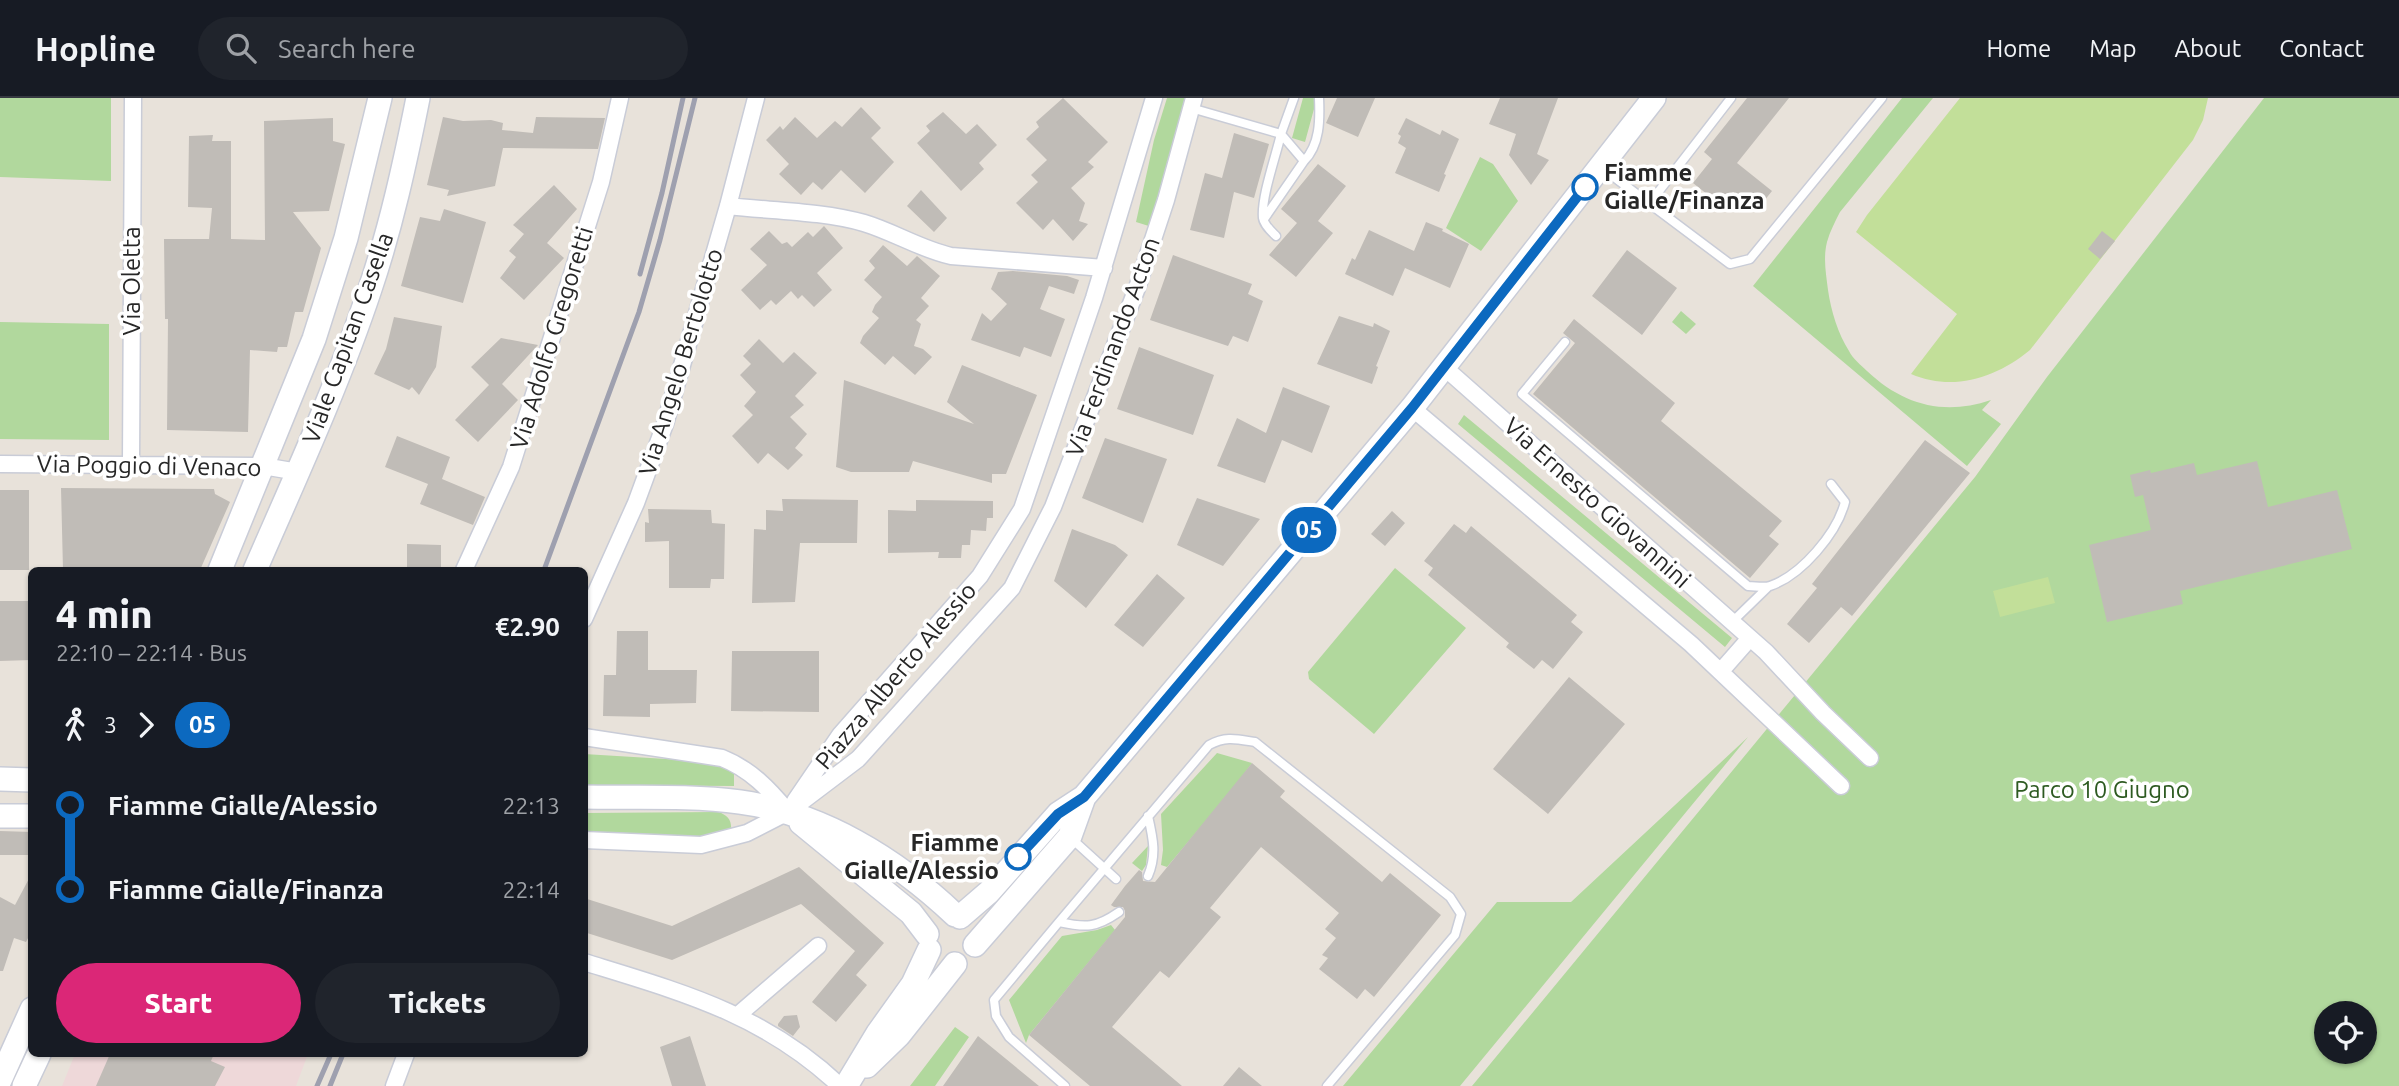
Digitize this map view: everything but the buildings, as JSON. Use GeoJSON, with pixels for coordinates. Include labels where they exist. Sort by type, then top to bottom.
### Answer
{"type":"FeatureCollection","features":[{"type":"Feature","properties":{"kind":"street","name":"Via Oletta"},"geometry":{"type":"LineString","coordinates":[[131,464],[133,98]]}},
{"type":"Feature","properties":{"kind":"street","name":"Viale Capitan Casella"},"geometry":{"type":"LineString","coordinates":[[221,567],[302,372],[330,290],[353,211],[380,98]]}},
{"type":"Feature","properties":{"kind":"street","name":"Viale Capitan Casella"},"geometry":{"type":"LineString","coordinates":[[256,567],[349,348],[373,280],[402,177],[418,98]]}},
{"type":"Feature","properties":{"kind":"street","name":"Via Adolfo Gregoretti"},"geometry":{"type":"LineString","coordinates":[[465,567],[511,467],[601,182],[620,98]]}},
{"type":"Feature","properties":{"kind":"street","name":"Via Angelo Bertolotto"},"geometry":{"type":"LineString","coordinates":[[588,611],[653,458],[728,206],[756,98]]}},
{"type":"Feature","properties":{"kind":"street","name":"Via Ferdinando Acton"},"geometry":{"type":"LineString","coordinates":[[980,576],[1022,509],[1104,268],[1154,98]]}},
{"type":"Feature","properties":{"kind":"street"},"geometry":{"type":"LineString","coordinates":[[845,1085],[913,984],[934,921],[945,916],[957,916],[989,892],[1058,814],[1084,797],[1445,368],[1600,167],[1644,101]]}},
{"type":"Feature","properties":{"kind":"street","name":"Via Ferdinando Acton"},"geometry":{"type":"LineString","coordinates":[[1012,588],[1053,507],[1128,311],[1160,220],[1192,103]]}},
{"type":"Feature","properties":{"kind":"street","name":"Via Ferdinando Acton"},"geometry":{"type":"LineString","coordinates":[[728,206],[862,223],[926,250],[951,256],[1104,268]]}},
{"type":"Feature","properties":{"kind":"street","name":"Via Ernesto Giovannini"},"geometry":{"type":"LineString","coordinates":[[1445,368],[1750,638],[1870,758]]}},
{"type":"Feature","properties":{"kind":"street","name":"Via Ernesto Giovannini"},"geometry":{"type":"LineString","coordinates":[[1412,408],[1721,671],[1841,786]]}},
{"type":"Feature","properties":{"kind":"street","name":"Via Poggio di Venaco"},"geometry":{"type":"LineString","coordinates":[[0,464],[263,466],[298,472]]}},
{"type":"Feature","properties":{"kind":"street","name":"Piazza Alberto Alessio"},"geometry":{"type":"LineString","coordinates":[[788,812],[840,735],[980,576]]}},
{"type":"Feature","properties":{"kind":"street","name":"Piazza Alberto Alessio"},"geometry":{"type":"LineString","coordinates":[[788,812],[858,759],[1012,588]]}},
{"type":"Feature","properties":{"kind":"street"},"geometry":{"type":"LineString","coordinates":[[1721,671],[1750,638]]}},
{"type":"Feature","properties":{"kind":"street"},"geometry":{"type":"LineString","coordinates":[[588,738],[722,758],[739,766],[756,777],[788,812],[911,913],[936,960],[955,964]]}},
{"type":"Feature","properties":{"kind":"street"},"geometry":{"type":"LineString","coordinates":[[0,779],[28,780]]}},
{"type":"Feature","properties":{"kind":"street"},"geometry":{"type":"LineString","coordinates":[[588,797],[725,800],[788,812],[818,823],[858,843],[918,883],[973,928],[975,945]]}},
{"type":"Feature","properties":{"kind":"street"},"geometry":{"type":"LineString","coordinates":[[845,1085],[899,1035],[955,964],[969,957],[975,945],[1070,836],[1084,797]]}},
{"type":"Feature","properties":{"kind":"street"},"geometry":{"type":"LineString","coordinates":[[588,840],[701,845],[747,833],[788,812]]}},
{"type":"Feature","properties":{"kind":"street"},"geometry":{"type":"LineString","coordinates":[[0,816],[28,816]]}},
{"type":"Feature","properties":{"kind":"street"},"geometry":{"type":"LineString","coordinates":[[738,1016],[818,946]]}},
{"type":"Feature","properties":{"kind":"street"},"geometry":{"type":"LineString","coordinates":[[588,963],[674,990],[738,1016],[790,1044],[845,1085]]}},
{"type":"Feature","properties":{"kind":"street"},"geometry":{"type":"LineString","coordinates":[[0,1080],[28,1018]]}},
{"type":"Feature","properties":{"kind":"street"},"geometry":{"type":"LineString","coordinates":[[24,1086],[38,1057]]}},
{"type":"Feature","properties":{"kind":"street"},"geometry":{"type":"LineString","coordinates":[[394,1086],[405,1057]]}},
{"type":"Feature","properties":{"kind":"lane"},"geometry":{"type":"LineString","coordinates":[[1276,236],[1263,219],[1265,202],[1281,134],[1294,98]]}},
{"type":"Feature","properties":{"kind":"lane"},"geometry":{"type":"LineString","coordinates":[[1263,219],[1314,149],[1319,98]]}},
{"type":"Feature","properties":{"kind":"lane"},"geometry":{"type":"LineString","coordinates":[[1649,204],[1731,98]]}},
{"type":"Feature","properties":{"kind":"lane"},"geometry":{"type":"LineString","coordinates":[[1600,167],[1730,264],[1750,259],[1882,98]]}},
{"type":"Feature","properties":{"kind":"lane"},"geometry":{"type":"LineString","coordinates":[[1192,103],[1281,134],[1304,161]]}},
{"type":"Feature","properties":{"kind":"lane"},"geometry":{"type":"LineString","coordinates":[[1565,342],[1522,394],[1748,586],[1768,587]]}},
{"type":"Feature","properties":{"kind":"lane"},"geometry":{"type":"LineString","coordinates":[[1732,622],[1768,587],[1788,577],[1808,562],[1841,517],[1845,502],[1831,484]]}},
{"type":"Feature","properties":{"kind":"lane"},"geometry":{"type":"LineString","coordinates":[[1065,1086],[1009,1037],[996,1016],[994,1000],[1209,745],[1230,737],[1255,742],[1450,897],[1461,914],[1455,935],[1328,1086]]}},
{"type":"Feature","properties":{"kind":"lane"},"geometry":{"type":"LineString","coordinates":[[1148,816],[1155,847],[1148,876]]}},
{"type":"Feature","properties":{"kind":"lane"},"geometry":{"type":"LineString","coordinates":[[1070,836],[1116,879]]}},
{"type":"Feature","properties":{"kind":"lane"},"geometry":{"type":"LineString","coordinates":[[1059,922],[1080,927],[1093,926],[1105,922],[1119,912]]}},
{"type":"Feature","properties":{"kind":"shaded area"},"geometry":{"type":"Polygon","coordinates":[[[74,1057],[307,1057],[296,1086],[62,1086],[74,1057]]]}},
{"type":"Feature","properties":{"kind":"green space"},"geometry":{"type":"Polygon","coordinates":[[[0,98],[111,98],[111,181],[0,177],[0,98]]]}},
{"type":"Feature","properties":{"kind":"green space"},"geometry":{"type":"Polygon","coordinates":[[[1167,98],[1186,98],[1152,227],[1136,222],[1154,140],[1167,98]]]}},
{"type":"Feature","properties":{"kind":"green space"},"geometry":{"type":"Polygon","coordinates":[[[1303,98],[1317,98],[1305,142],[1292,138],[1303,98]]]}},
{"type":"Feature","properties":{"kind":"green space"},"geometry":{"type":"Polygon","coordinates":[[[1902,98],[1933,98],[1840,212],[1826,248],[1829,298],[1838,330],[1851,354],[1867,371],[1895,392],[1925,404],[1941,407],[1974,405],[1991,400],[1982,410],[2001,424],[1967,466],[1753,286],[1902,98]]]}},
{"type":"Feature","properties":{"kind":"green space"},"geometry":{"type":"Polygon","coordinates":[[[1960,98],[2208,98],[2203,120],[2193,140],[2030,350],[1988,375],[1958,382],[1943,382],[1911,374],[1957,314],[1856,232],[1960,98]]]}},
{"type":"Feature","properties":{"kind":"green space","name":"Parco 10 Giugno"},"geometry":{"type":"Polygon","coordinates":[[[2264,98],[2399,98],[2399,1086],[1472,1086],[1975,477],[2047,377],[2264,98]]]}},
{"type":"Feature","properties":{"kind":"green space"},"geometry":{"type":"Polygon","coordinates":[[[1480,157],[1493,164],[1518,201],[1481,251],[1446,228],[1480,157]]]}},
{"type":"Feature","properties":{"kind":"green space"},"geometry":{"type":"Polygon","coordinates":[[[1681,311],[1696,324],[1686,334],[1672,322],[1681,311]]]}},
{"type":"Feature","properties":{"kind":"green space"},"geometry":{"type":"Polygon","coordinates":[[[0,322],[109,324],[109,440],[0,439],[0,322]]]}},
{"type":"Feature","properties":{"kind":"green space"},"geometry":{"type":"Polygon","coordinates":[[[1464,415],[1732,638],[1725,647],[1458,424],[1464,415]]]}},
{"type":"Feature","properties":{"kind":"green space"},"geometry":{"type":"Polygon","coordinates":[[[1395,568],[1466,628],[1374,734],[1309,679],[1308,672],[1395,568]]]}},
{"type":"Feature","properties":{"kind":"green space"},"geometry":{"type":"Polygon","coordinates":[[[2048,577],[2055,603],[2000,617],[1993,591],[2048,577]]]}},
{"type":"Feature","properties":{"kind":"green space"},"geometry":{"type":"Polygon","coordinates":[[[1748,737],[1460,1086],[1343,1086],[1497,902],[1571,902],[1748,737]]]}},
{"type":"Feature","properties":{"kind":"green space"},"geometry":{"type":"Polygon","coordinates":[[[1217,753],[1252,763],[1167,867],[1161,865],[1161,814],[1217,753]]]}},
{"type":"Feature","properties":{"kind":"green space"},"geometry":{"type":"Polygon","coordinates":[[[588,754],[683,760],[734,767],[734,786],[588,785],[588,754]]]}},
{"type":"Feature","properties":{"kind":"green space"},"geometry":{"type":"Polygon","coordinates":[[[718,812],[729,818],[731,831],[700,839],[588,836],[588,813],[718,812]]]}},
{"type":"Feature","properties":{"kind":"green space"},"geometry":{"type":"Polygon","coordinates":[[[1148,846],[1146,865],[1142,871],[1132,863],[1148,846]]]}},
{"type":"Feature","properties":{"kind":"green space"},"geometry":{"type":"Polygon","coordinates":[[[1111,925],[1115,930],[1029,1035],[1026,1043],[1009,1000],[1062,936],[1111,925]]]}},
{"type":"Feature","properties":{"kind":"green space"},"geometry":{"type":"Polygon","coordinates":[[[955,1027],[969,1037],[935,1086],[910,1086],[955,1027]]]}},
{"type":"Feature","properties":{"kind":"railway"},"geometry":{"type":"LineString","coordinates":[[640,274],[662,193],[683,98]]}},
{"type":"Feature","properties":{"kind":"railway"},"geometry":{"type":"LineString","coordinates":[[545,567],[639,312],[695,98]]}},
{"type":"Feature","properties":{"kind":"railway"},"geometry":{"type":"LineString","coordinates":[[317,1086],[330,1057]]}},
{"type":"Feature","properties":{"kind":"railway"},"geometry":{"type":"LineString","coordinates":[[330,1086],[342,1057]]}},
{"type":"Feature","properties":{"kind":"bus line","name":"05"},"geometry":{"type":"LineString","coordinates":[[1018,857],[1058,814],[1084,797],[1445,368],[1585,187]]}},
{"type":"Feature","properties":{"kind":"place","name":"Fiamme Gialle/Finanza"},"geometry":{"type":"Point","coordinates":[1585,187]}},
{"type":"Feature","properties":{"kind":"place","name":"Fiamme Gialle/Alessio"},"geometry":{"type":"Point","coordinates":[1018,857]}}]}
